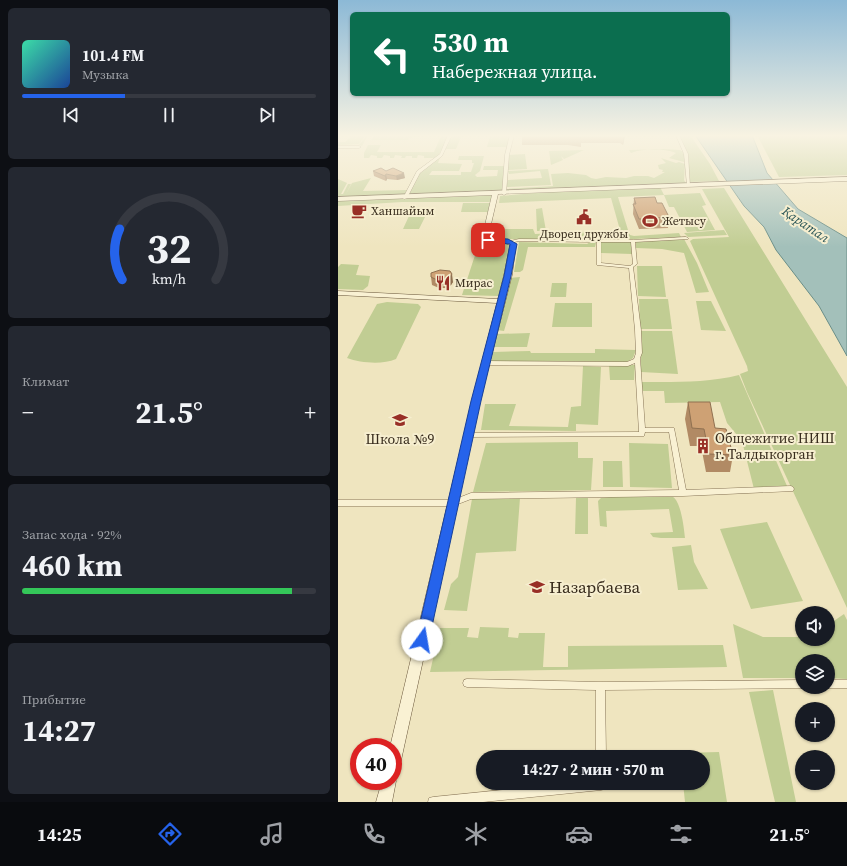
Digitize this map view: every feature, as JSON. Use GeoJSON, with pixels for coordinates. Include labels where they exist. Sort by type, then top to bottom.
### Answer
{"type":"FeatureCollection","features":[{"type":"Feature","properties":{"kind":"street"},"geometry":{"type":"LineString","coordinates":[[405,198],[418,172]]}},
{"type":"Feature","properties":{"kind":"street"},"geometry":{"type":"LineString","coordinates":[[504,194],[506,172]]}},
{"type":"Feature","properties":{"kind":"street"},"geometry":{"type":"LineString","coordinates":[[688,172],[689,186]]}},
{"type":"Feature","properties":{"kind":"street"},"geometry":{"type":"LineString","coordinates":[[339,199],[405,198],[847,179]]}},
{"type":"Feature","properties":{"kind":"street"},"geometry":{"type":"LineString","coordinates":[[495,194],[486,238],[493,242],[512,242],[519,240],[634,241],[686,238]]}},
{"type":"Feature","properties":{"kind":"street"},"geometry":{"type":"LineString","coordinates":[[599,240],[599,264],[631,267]]}},
{"type":"Feature","properties":{"kind":"street"},"geometry":{"type":"LineString","coordinates":[[631,267],[635,264],[634,241]]}},
{"type":"Feature","properties":{"kind":"street"},"geometry":{"type":"LineString","coordinates":[[399,738],[468,435],[508,276],[513,244],[512,242]]}},
{"type":"Feature","properties":{"kind":"street"},"geometry":{"type":"LineString","coordinates":[[485,363],[628,364],[636,360],[639,353],[638,330],[631,267]]}},
{"type":"Feature","properties":{"kind":"street"},"geometry":{"type":"LineString","coordinates":[[338,293],[501,301]]}},
{"type":"Feature","properties":{"kind":"street"},"geometry":{"type":"LineString","coordinates":[[468,435],[642,434],[637,357]]}},
{"type":"Feature","properties":{"kind":"street"},"geometry":{"type":"LineString","coordinates":[[642,430],[672,430],[683,493]]}},
{"type":"Feature","properties":{"kind":"street"},"geometry":{"type":"LineString","coordinates":[[338,503],[453,503],[471,496],[683,493],[791,489]]}},
{"type":"Feature","properties":{"kind":"street"},"geometry":{"type":"LineString","coordinates":[[467,683],[600,686],[795,684]]}},
{"type":"Feature","properties":{"kind":"street"},"geometry":{"type":"LineString","coordinates":[[835,684],[847,684]]}},
{"type":"Feature","properties":{"kind":"street"},"geometry":{"type":"LineString","coordinates":[[600,686],[601,750]]}},
{"type":"Feature","properties":{"kind":"street"},"geometry":{"type":"LineString","coordinates":[[384,802],[387,790]]}},
{"type":"Feature","properties":{"kind":"street"},"geometry":{"type":"LineString","coordinates":[[433,802],[545,790]]}},
{"type":"Feature","properties":{"kind":"green space"},"geometry":{"type":"Polygon","coordinates":[[[421,172],[431,172],[429,175],[418,175],[421,172]]]}},
{"type":"Feature","properties":{"kind":"green space"},"geometry":{"type":"Polygon","coordinates":[[[461,172],[478,172],[475,175],[477,177],[497,176],[498,172],[504,172],[505,189],[553,186],[551,174],[568,173],[586,175],[596,179],[606,177],[626,178],[634,176],[648,176],[654,178],[664,172],[684,172],[684,180],[687,185],[340,199],[339,202],[340,200],[495,194],[493,202],[402,202],[338,206],[338,179],[347,183],[341,194],[343,194],[348,184],[351,184],[346,194],[352,183],[371,178],[363,191],[408,190],[417,175],[461,175],[461,172]]]}},
{"type":"Feature","properties":{"kind":"green space"},"geometry":{"type":"Polygon","coordinates":[[[508,172],[525,172],[509,174],[508,172]]]}},
{"type":"Feature","properties":{"kind":"green space"},"geometry":{"type":"Polygon","coordinates":[[[540,172],[549,172],[551,185],[506,187],[508,180],[542,178],[540,172]]]}},
{"type":"Feature","properties":{"kind":"green space"},"geometry":{"type":"Polygon","coordinates":[[[687,172],[714,172],[719,181],[687,182],[687,172]]]}},
{"type":"Feature","properties":{"kind":"green space"},"geometry":{"type":"Polygon","coordinates":[[[777,172],[847,172],[847,175],[779,177],[777,172]]]}},
{"type":"Feature","properties":{"kind":"green space"},"geometry":{"type":"Polygon","coordinates":[[[660,187],[664,195],[618,197],[628,230],[622,231],[628,231],[630,235],[634,236],[679,233],[681,237],[634,239],[490,239],[487,236],[489,229],[533,229],[535,234],[620,230],[611,198],[499,203],[500,196],[560,191],[660,187]]]}},
{"type":"Feature","properties":{"kind":"green space"},"geometry":{"type":"Polygon","coordinates":[[[724,188],[847,387],[847,608],[747,392],[740,374],[748,371],[747,366],[690,241],[693,239],[729,237],[702,189],[724,188]]]}},
{"type":"Feature","properties":{"kind":"green space"},"geometry":{"type":"Polygon","coordinates":[[[700,193],[706,205],[702,206],[715,230],[687,232],[674,207],[669,207],[664,195],[700,193]]]}},
{"type":"Feature","properties":{"kind":"green space"},"geometry":{"type":"Polygon","coordinates":[[[463,203],[490,203],[488,212],[461,212],[463,203]]]}},
{"type":"Feature","properties":{"kind":"green space"},"geometry":{"type":"Polygon","coordinates":[[[542,208],[546,231],[537,231],[536,209],[542,208]]]}},
{"type":"Feature","properties":{"kind":"green space"},"geometry":{"type":"Polygon","coordinates":[[[409,216],[425,217],[419,229],[403,229],[409,216]]]}},
{"type":"Feature","properties":{"kind":"green space"},"geometry":{"type":"Polygon","coordinates":[[[724,230],[727,235],[688,237],[684,233],[724,230]]]}},
{"type":"Feature","properties":{"kind":"green space"},"geometry":{"type":"Polygon","coordinates":[[[684,239],[697,263],[709,292],[696,293],[684,253],[662,249],[636,248],[636,242],[684,239]]]}},
{"type":"Feature","properties":{"kind":"green space"},"geometry":{"type":"Polygon","coordinates":[[[488,240],[512,242],[510,259],[498,296],[462,295],[479,243],[488,240]]]}},
{"type":"Feature","properties":{"kind":"green space"},"geometry":{"type":"Polygon","coordinates":[[[592,241],[596,243],[595,247],[528,247],[523,270],[520,272],[514,272],[519,242],[587,244],[592,241]]]}},
{"type":"Feature","properties":{"kind":"green space"},"geometry":{"type":"Polygon","coordinates":[[[601,242],[631,242],[632,254],[601,253],[601,242]]]}},
{"type":"Feature","properties":{"kind":"green space"},"geometry":{"type":"Polygon","coordinates":[[[341,264],[359,265],[356,275],[370,276],[368,286],[363,290],[338,289],[338,267],[341,264]]]}},
{"type":"Feature","properties":{"kind":"green space"},"geometry":{"type":"Polygon","coordinates":[[[637,266],[662,266],[666,297],[638,296],[637,266]]]}},
{"type":"Feature","properties":{"kind":"green space"},"geometry":{"type":"Polygon","coordinates":[[[520,277],[504,331],[497,330],[509,278],[520,277]]]}},
{"type":"Feature","properties":{"kind":"green space"},"geometry":{"type":"Polygon","coordinates":[[[552,283],[567,283],[566,297],[550,297],[552,283]]]}},
{"type":"Feature","properties":{"kind":"green space"},"geometry":{"type":"Polygon","coordinates":[[[639,299],[668,299],[672,329],[640,329],[639,299]]]}},
{"type":"Feature","properties":{"kind":"green space"},"geometry":{"type":"Polygon","coordinates":[[[696,301],[711,301],[726,331],[701,330],[696,301]]]}},
{"type":"Feature","properties":{"kind":"green space"},"geometry":{"type":"Polygon","coordinates":[[[387,302],[418,304],[421,307],[396,359],[372,363],[347,358],[377,304],[387,302]]]}},
{"type":"Feature","properties":{"kind":"green space"},"geometry":{"type":"Polygon","coordinates":[[[555,303],[592,303],[592,327],[552,327],[555,303]]]}},
{"type":"Feature","properties":{"kind":"green space"},"geometry":{"type":"Polygon","coordinates":[[[641,331],[672,331],[678,374],[641,372],[641,331]]]}},
{"type":"Feature","properties":{"kind":"green space"},"geometry":{"type":"Polygon","coordinates":[[[530,333],[527,347],[494,347],[497,334],[530,333]]]}},
{"type":"Feature","properties":{"kind":"green space"},"geometry":{"type":"Polygon","coordinates":[[[595,349],[636,350],[633,358],[626,363],[491,362],[493,352],[530,351],[531,353],[595,353],[595,349]]]}},
{"type":"Feature","properties":{"kind":"green space"},"geometry":{"type":"Polygon","coordinates":[[[609,365],[635,365],[634,380],[610,380],[609,365]]]}},
{"type":"Feature","properties":{"kind":"green space"},"geometry":{"type":"Polygon","coordinates":[[[583,366],[601,367],[598,425],[576,424],[576,431],[481,430],[485,404],[516,404],[509,426],[568,427],[571,407],[581,406],[583,366]]]}},
{"type":"Feature","properties":{"kind":"green space"},"geometry":{"type":"Polygon","coordinates":[[[739,375],[787,486],[754,489],[742,441],[727,423],[720,402],[665,403],[664,391],[643,391],[641,382],[703,381],[739,375]]]}},
{"type":"Feature","properties":{"kind":"green space"},"geometry":{"type":"Polygon","coordinates":[[[578,442],[578,458],[593,458],[591,490],[473,492],[486,443],[578,442]]]}},
{"type":"Feature","properties":{"kind":"green space"},"geometry":{"type":"Polygon","coordinates":[[[629,443],[668,444],[672,488],[630,487],[629,443]]]}},
{"type":"Feature","properties":{"kind":"green space"},"geometry":{"type":"Polygon","coordinates":[[[603,461],[622,461],[623,487],[603,487],[603,461]]]}},
{"type":"Feature","properties":{"kind":"green space"},"geometry":{"type":"Polygon","coordinates":[[[673,497],[676,500],[680,510],[685,538],[653,537],[650,533],[673,532],[669,509],[606,511],[607,527],[600,526],[598,501],[601,498],[673,497]]]}},
{"type":"Feature","properties":{"kind":"green space"},"geometry":{"type":"Polygon","coordinates":[[[520,498],[516,551],[476,553],[467,611],[444,610],[451,584],[458,577],[472,499],[520,498]]]}},
{"type":"Feature","properties":{"kind":"green space"},"geometry":{"type":"Polygon","coordinates":[[[576,498],[588,498],[588,534],[575,534],[576,498]]]}},
{"type":"Feature","properties":{"kind":"green space"},"geometry":{"type":"Polygon","coordinates":[[[767,522],[803,601],[751,609],[720,529],[767,522]]]}},
{"type":"Feature","properties":{"kind":"green space"},"geometry":{"type":"Polygon","coordinates":[[[691,545],[694,562],[708,589],[678,590],[672,547],[691,545]]]}},
{"type":"Feature","properties":{"kind":"green space"},"geometry":{"type":"Polygon","coordinates":[[[844,614],[847,620],[847,679],[835,678],[835,654],[795,654],[795,678],[743,678],[733,624],[763,637],[795,637],[795,646],[835,646],[835,620],[844,614]]]}},
{"type":"Feature","properties":{"kind":"green space"},"geometry":{"type":"Polygon","coordinates":[[[480,627],[509,628],[508,637],[518,638],[519,633],[545,633],[543,667],[568,667],[568,646],[723,645],[727,667],[430,672],[440,628],[469,628],[467,637],[478,638],[480,627]]]}},
{"type":"Feature","properties":{"kind":"green space"},"geometry":{"type":"Polygon","coordinates":[[[773,690],[796,802],[775,802],[749,692],[773,690]]]}},
{"type":"Feature","properties":{"kind":"green space"},"geometry":{"type":"Polygon","coordinates":[[[710,752],[719,752],[727,802],[685,802],[684,790],[710,790],[710,752]]]}},
{"type":"Feature","properties":{"kind":"water","name":"Қаратал"},"geometry":{"type":"Polygon","coordinates":[[[721,172],[767,172],[798,209],[847,238],[847,356],[819,306],[776,250],[764,227],[744,206],[721,172]]]}},
{"type":"Feature","properties":{"kind":"building"},"geometry":{"type":"Polygon","coordinates":[[[376,172],[404,173],[396,176],[386,174],[385,176],[376,172]]]}},
{"type":"Feature","properties":{"kind":"building"},"geometry":{"type":"Polygon","coordinates":[[[655,197],[657,203],[662,203],[669,217],[639,219],[633,204],[636,204],[634,198],[655,197]]]}},
{"type":"Feature","properties":{"kind":"building"},"geometry":{"type":"Polygon","coordinates":[[[440,270],[450,271],[452,274],[444,280],[437,280],[431,277],[431,273],[440,270]]]}},
{"type":"Feature","properties":{"kind":"building"},"geometry":{"type":"Polygon","coordinates":[[[688,402],[710,402],[715,428],[726,429],[733,455],[709,454],[704,429],[692,428],[688,402]]]}},
{"type":"Feature","properties":{"kind":"place","name":"Ханшайым"},"geometry":{"type":"Point","coordinates":[359,211]}},
{"type":"Feature","properties":{"kind":"place","name":"Дворец дружбы"},"geometry":{"type":"Point","coordinates":[584,217]}},
{"type":"Feature","properties":{"kind":"place","name":"Жетысу"},"geometry":{"type":"Point","coordinates":[650,221]}},
{"type":"Feature","properties":{"kind":"place","name":"Мирас"},"geometry":{"type":"Point","coordinates":[443,283]}},
{"type":"Feature","properties":{"kind":"place","name":"Школа №9"},"geometry":{"type":"Point","coordinates":[400,420]}},
{"type":"Feature","properties":{"kind":"place","name":"Общежитие НИШ г. Талдыкорган"},"geometry":{"type":"Point","coordinates":[703,446]}},
{"type":"Feature","properties":{"kind":"place","name":"Назарбаева"},"geometry":{"type":"Point","coordinates":[537,587]}},
{"type":"Feature","properties":{"kind":"route"},"geometry":{"type":"LineString","coordinates":[[422,640],[476,401],[508,276],[513,244],[512,242],[493,242],[488,240]]}}]}
